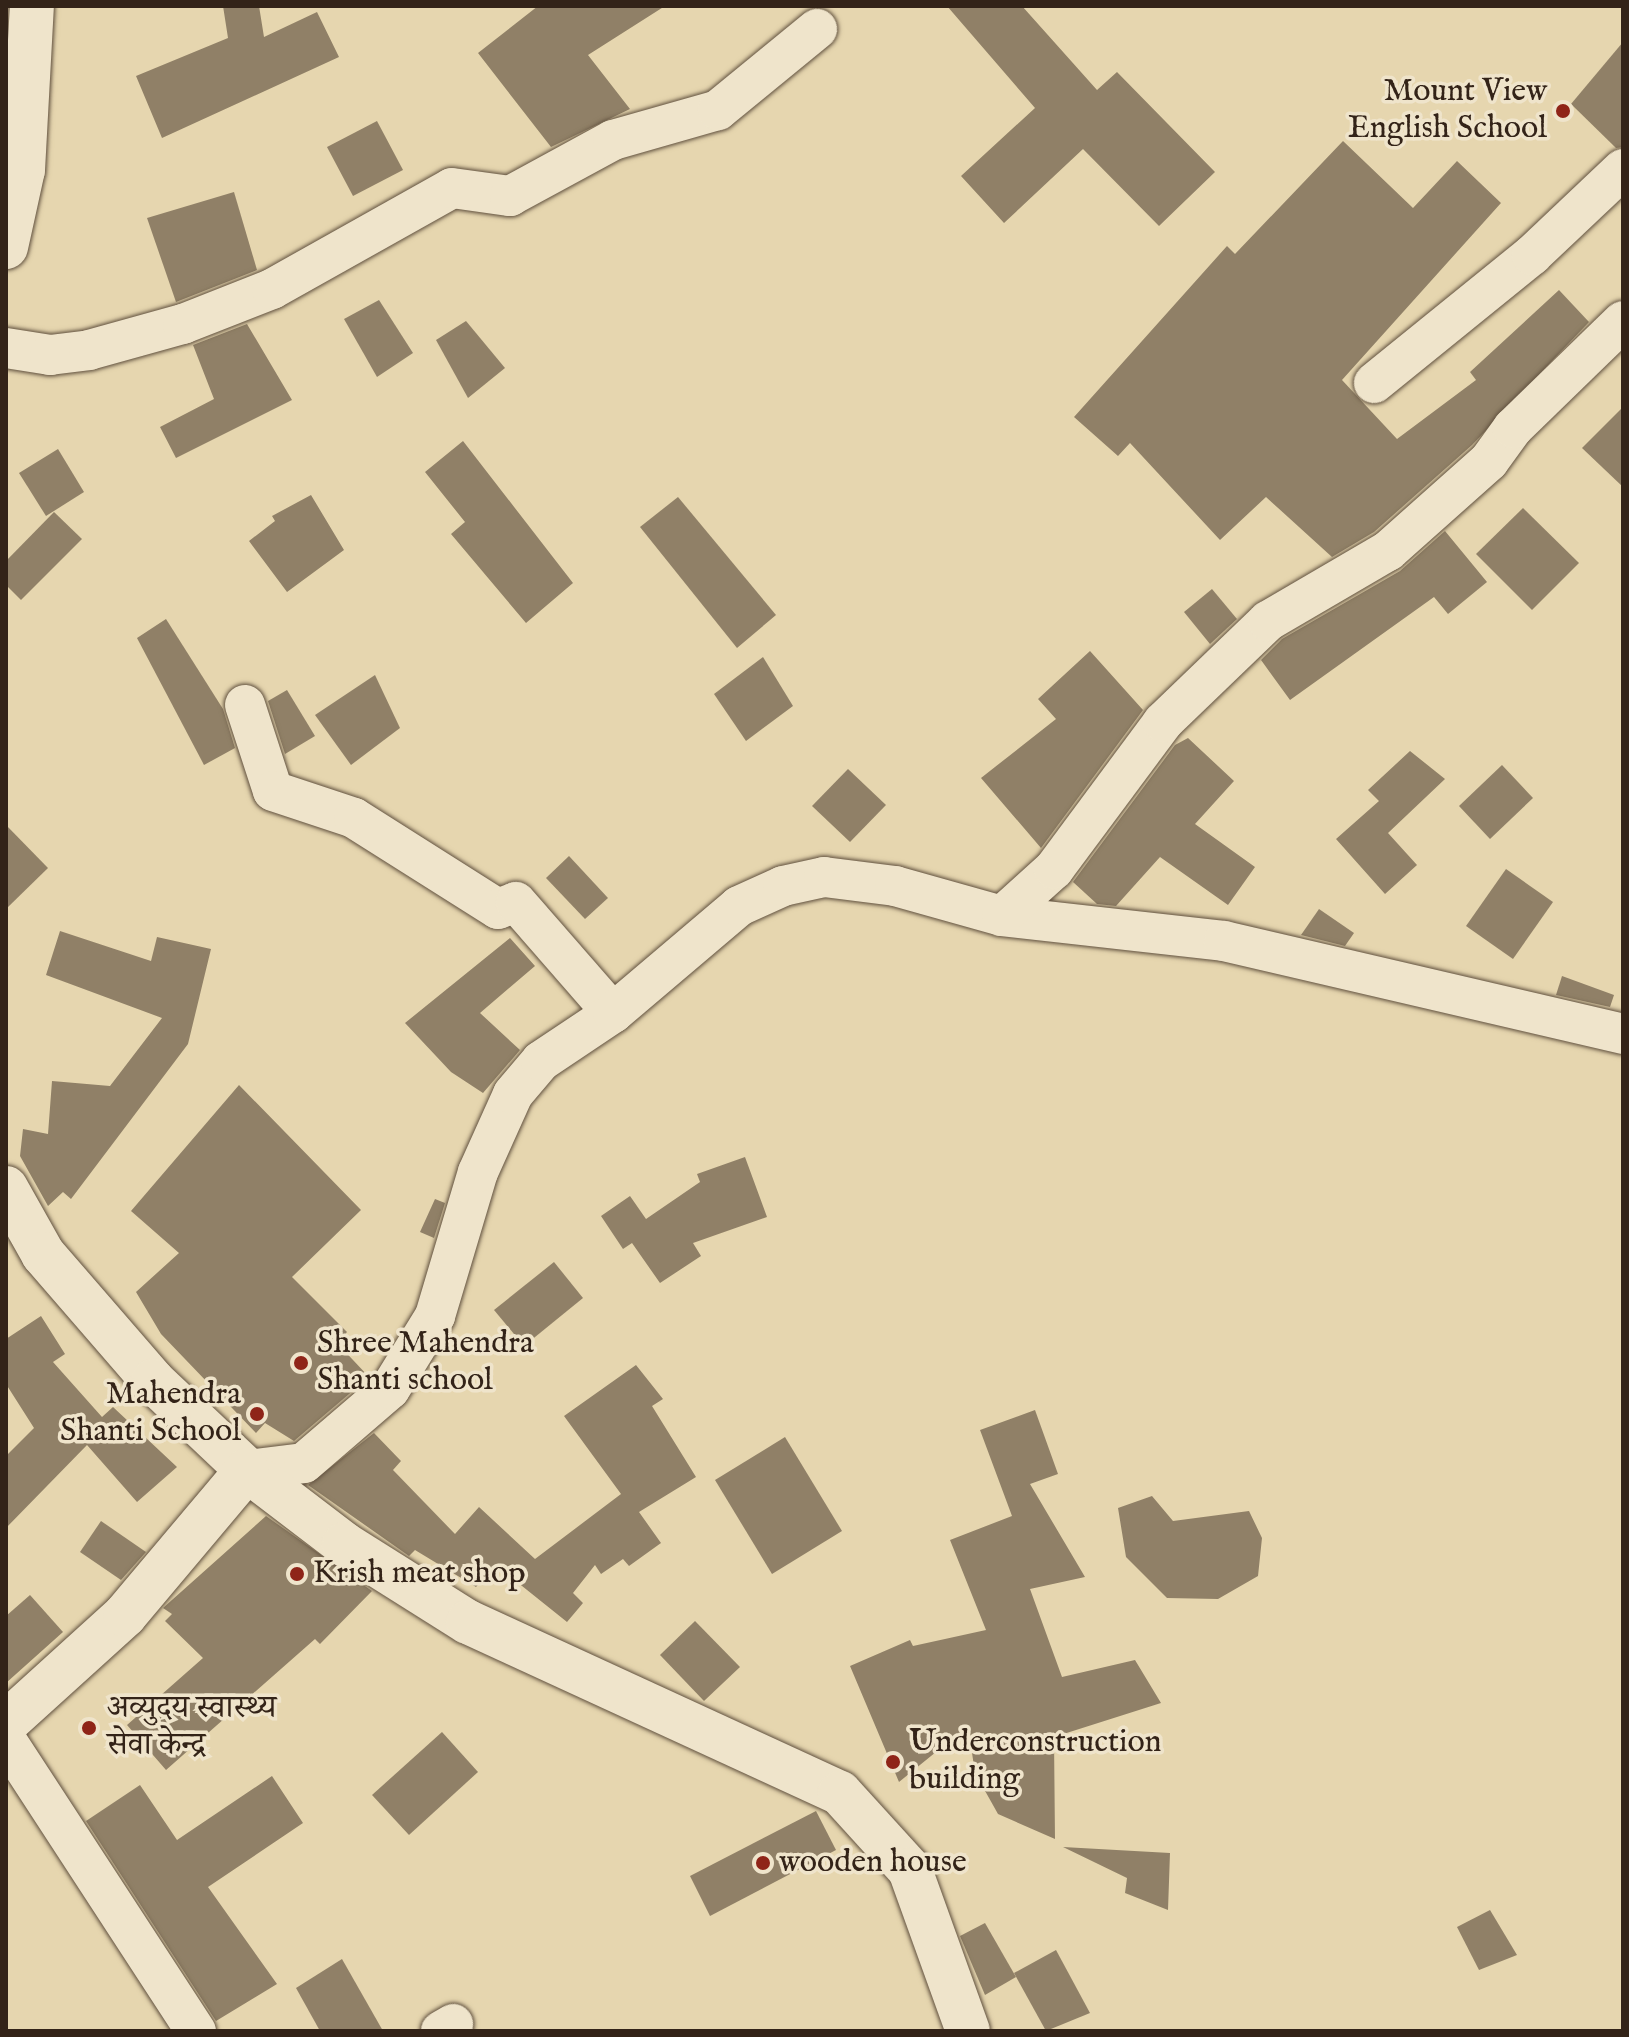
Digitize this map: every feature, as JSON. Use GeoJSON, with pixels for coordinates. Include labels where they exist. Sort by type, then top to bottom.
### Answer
{"type":"FeatureCollection","features":[{"type":"Feature","properties":{"kind":"main road"},"geometry":{"type":"LineString","coordinates":[[6,247],[23,170],[32,6]]}},
{"type":"Feature","properties":{"kind":"main road"},"geometry":{"type":"LineString","coordinates":[[6,1188],[53,1266],[153,1381],[247,1470],[344,1544],[468,1622],[840,1793],[910,1870],[968,2031]]}},
{"type":"Feature","properties":{"kind":"main road"},"geometry":{"type":"LineString","coordinates":[[6,1723],[125,1615],[247,1470]]}},
{"type":"Feature","properties":{"kind":"street"},"geometry":{"type":"LineString","coordinates":[[6,348],[50,355],[89,350],[183,324],[272,289],[452,188],[510,196],[613,140],[718,110],[817,29]]}},
{"type":"Feature","properties":{"kind":"street"},"geometry":{"type":"LineString","coordinates":[[1374,383],[1532,255],[1623,169]]}},
{"type":"Feature","properties":{"kind":"street"},"geometry":{"type":"LineString","coordinates":[[1002,916],[1054,869],[1163,722],[1268,621],[1388,551],[1489,461],[1513,428],[1623,321]]}},
{"type":"Feature","properties":{"kind":"street"},"geometry":{"type":"LineString","coordinates":[[245,705],[273,791],[354,818],[498,909],[516,902],[613,1013]]}},
{"type":"Feature","properties":{"kind":"street"},"geometry":{"type":"LineString","coordinates":[[247,1470],[304,1463],[390,1389],[435,1316],[478,1172],[513,1094],[541,1061],[613,1013],[718,922],[783,886],[824,877],[895,886],[1002,916],[1224,941],[1623,1034]]}},
{"type":"Feature","properties":{"kind":"street"},"geometry":{"type":"LineString","coordinates":[[6,1740],[196,2031]]}},
{"type":"Feature","properties":{"kind":"building"},"geometry":{"type":"Polygon","coordinates":[[[223,6],[259,6],[264,37],[317,12],[339,57],[162,138],[136,76],[228,38],[223,6]]]}},
{"type":"Feature","properties":{"kind":"building"},"geometry":{"type":"Polygon","coordinates":[[[538,6],[665,6],[588,55],[630,109],[551,147],[478,53],[538,6]]]}},
{"type":"Feature","properties":{"kind":"building"},"geometry":{"type":"Polygon","coordinates":[[[947,6],[1022,6],[1097,90],[1117,72],[1215,172],[1159,226],[1083,149],[1004,223],[961,176],[1035,108],[947,6]]]}},
{"type":"Feature","properties":{"kind":"building"},"geometry":{"type":"Polygon","coordinates":[[[1623,42],[1623,147],[1616,148],[1571,104],[1623,42]]]}},
{"type":"Feature","properties":{"kind":"building"},"geometry":{"type":"Polygon","coordinates":[[[377,121],[403,170],[353,196],[327,147],[377,121]]]}},
{"type":"Feature","properties":{"kind":"building"},"geometry":{"type":"Polygon","coordinates":[[[1343,141],[1413,208],[1457,161],[1501,203],[1342,380],[1397,439],[1476,380],[1470,372],[1559,290],[1589,322],[1472,445],[1374,532],[1332,557],[1266,497],[1220,540],[1130,443],[1118,456],[1074,417],[1227,246],[1235,254],[1343,141]]]}},
{"type":"Feature","properties":{"kind":"building"},"geometry":{"type":"Polygon","coordinates":[[[234,192],[257,270],[176,302],[147,218],[234,192]]]}},
{"type":"Feature","properties":{"kind":"building"},"geometry":{"type":"Polygon","coordinates":[[[379,300],[413,353],[377,377],[344,319],[379,300]]]}},
{"type":"Feature","properties":{"kind":"building"},"geometry":{"type":"Polygon","coordinates":[[[466,321],[505,368],[468,398],[436,340],[466,321]]]}},
{"type":"Feature","properties":{"kind":"building"},"geometry":{"type":"Polygon","coordinates":[[[247,324],[292,400],[176,458],[160,427],[214,399],[193,345],[247,324]]]}},
{"type":"Feature","properties":{"kind":"building"},"geometry":{"type":"Polygon","coordinates":[[[1623,407],[1623,487],[1582,448],[1623,407]]]}},
{"type":"Feature","properties":{"kind":"building"},"geometry":{"type":"Polygon","coordinates":[[[463,441],[573,583],[526,623],[451,534],[465,522],[425,472],[463,441]]]}},
{"type":"Feature","properties":{"kind":"building"},"geometry":{"type":"Polygon","coordinates":[[[58,449],[84,492],[46,516],[19,473],[58,449]]]}},
{"type":"Feature","properties":{"kind":"building"},"geometry":{"type":"Polygon","coordinates":[[[311,495],[344,550],[287,592],[249,541],[275,521],[272,516],[311,495]]]}},
{"type":"Feature","properties":{"kind":"building"},"geometry":{"type":"Polygon","coordinates":[[[678,497],[776,615],[737,648],[640,527],[678,497]]]}},
{"type":"Feature","properties":{"kind":"building"},"geometry":{"type":"Polygon","coordinates":[[[1523,508],[1579,563],[1532,610],[1476,554],[1523,508]]]}},
{"type":"Feature","properties":{"kind":"building"},"geometry":{"type":"Polygon","coordinates":[[[54,512],[82,539],[21,600],[6,585],[6,561],[54,512]]]}},
{"type":"Feature","properties":{"kind":"building"},"geometry":{"type":"Polygon","coordinates":[[[1445,531],[1487,582],[1448,614],[1434,597],[1290,700],[1261,660],[1282,639],[1400,571],[1445,531]]]}},
{"type":"Feature","properties":{"kind":"building"},"geometry":{"type":"Polygon","coordinates":[[[1212,589],[1237,619],[1210,644],[1184,612],[1212,589]]]}},
{"type":"Feature","properties":{"kind":"building"},"geometry":{"type":"Polygon","coordinates":[[[166,619],[223,709],[235,748],[204,765],[137,638],[166,619]]]}},
{"type":"Feature","properties":{"kind":"building"},"geometry":{"type":"Polygon","coordinates":[[[1090,651],[1143,710],[1041,848],[981,778],[1056,719],[1038,699],[1090,651]]]}},
{"type":"Feature","properties":{"kind":"building"},"geometry":{"type":"Polygon","coordinates":[[[763,657],[793,706],[746,741],[714,694],[763,657]]]}},
{"type":"Feature","properties":{"kind":"building"},"geometry":{"type":"Polygon","coordinates":[[[375,675],[400,728],[351,765],[315,715],[375,675]]]}},
{"type":"Feature","properties":{"kind":"building"},"geometry":{"type":"Polygon","coordinates":[[[287,690],[315,736],[285,754],[268,701],[287,690]]]}},
{"type":"Feature","properties":{"kind":"building"},"geometry":{"type":"Polygon","coordinates":[[[1188,738],[1234,781],[1195,824],[1255,867],[1228,905],[1160,857],[1116,906],[1097,904],[1073,882],[1175,745],[1188,738]]]}},
{"type":"Feature","properties":{"kind":"building"},"geometry":{"type":"Polygon","coordinates":[[[1410,751],[1445,779],[1388,833],[1417,865],[1385,894],[1336,839],[1379,801],[1368,790],[1410,751]]]}},
{"type":"Feature","properties":{"kind":"building"},"geometry":{"type":"Polygon","coordinates":[[[1502,765],[1533,798],[1490,839],[1459,806],[1502,765]]]}},
{"type":"Feature","properties":{"kind":"building"},"geometry":{"type":"Polygon","coordinates":[[[848,769],[886,805],[850,842],[812,806],[848,769]]]}},
{"type":"Feature","properties":{"kind":"building"},"geometry":{"type":"Polygon","coordinates":[[[6,825],[48,868],[6,909],[6,825]]]}},
{"type":"Feature","properties":{"kind":"building"},"geometry":{"type":"Polygon","coordinates":[[[569,856],[608,898],[585,919],[546,878],[569,856]]]}},
{"type":"Feature","properties":{"kind":"building"},"geometry":{"type":"Polygon","coordinates":[[[1506,869],[1553,902],[1513,959],[1466,926],[1506,869]]]}},
{"type":"Feature","properties":{"kind":"building"},"geometry":{"type":"Polygon","coordinates":[[[1319,909],[1354,933],[1345,946],[1301,935],[1319,909]]]}},
{"type":"Feature","properties":{"kind":"building"},"geometry":{"type":"Polygon","coordinates":[[[60,931],[151,961],[157,937],[211,949],[188,1044],[71,1199],[63,1192],[48,1206],[20,1156],[23,1129],[48,1134],[52,1081],[110,1086],[162,1018],[46,975],[60,931]]]}},
{"type":"Feature","properties":{"kind":"building"},"geometry":{"type":"Polygon","coordinates":[[[510,938],[535,966],[480,1013],[520,1050],[483,1093],[451,1072],[405,1023],[510,938]]]}},
{"type":"Feature","properties":{"kind":"building"},"geometry":{"type":"Polygon","coordinates":[[[1562,976],[1614,995],[1610,1007],[1556,995],[1562,976]]]}},
{"type":"Feature","properties":{"kind":"building"},"geometry":{"type":"Polygon","coordinates":[[[239,1085],[361,1210],[292,1277],[347,1332],[337,1343],[369,1377],[294,1441],[265,1423],[256,1433],[161,1334],[136,1292],[179,1253],[131,1211],[239,1085]]]}},
{"type":"Feature","properties":{"kind":"building"},"geometry":{"type":"Polygon","coordinates":[[[745,1157],[767,1217],[693,1243],[701,1256],[660,1283],[632,1243],[623,1249],[601,1216],[630,1196],[646,1219],[700,1182],[697,1174],[745,1157]]]}},
{"type":"Feature","properties":{"kind":"building"},"geometry":{"type":"Polygon","coordinates":[[[435,1199],[445,1203],[434,1238],[420,1232],[435,1199]]]}},
{"type":"Feature","properties":{"kind":"building"},"geometry":{"type":"Polygon","coordinates":[[[554,1262],[583,1298],[524,1346],[494,1310],[554,1262]]]}},
{"type":"Feature","properties":{"kind":"building"},"geometry":{"type":"Polygon","coordinates":[[[41,1316],[65,1354],[53,1362],[102,1417],[113,1407],[177,1467],[137,1502],[87,1445],[6,1528],[6,1456],[34,1428],[6,1384],[6,1339],[41,1316]]]}},
{"type":"Feature","properties":{"kind":"building"},"geometry":{"type":"Polygon","coordinates":[[[636,1365],[663,1399],[652,1406],[696,1477],[639,1512],[661,1543],[629,1566],[623,1559],[601,1574],[595,1565],[573,1593],[583,1603],[567,1622],[496,1565],[476,1587],[415,1550],[409,1556],[308,1485],[374,1433],[401,1461],[393,1470],[455,1534],[479,1507],[535,1559],[621,1494],[564,1416],[636,1365]]]}},
{"type":"Feature","properties":{"kind":"building"},"geometry":{"type":"Polygon","coordinates":[[[1035,1410],[1058,1474],[1030,1484],[1085,1577],[1030,1589],[1062,1677],[1135,1660],[1161,1703],[1054,1737],[1055,1839],[998,1814],[975,1773],[968,1726],[899,1782],[850,1666],[910,1640],[913,1646],[986,1630],[950,1540],[1012,1516],[980,1430],[1035,1410]]]}},
{"type":"Feature","properties":{"kind":"building"},"geometry":{"type":"Polygon","coordinates":[[[785,1437],[842,1531],[772,1574],[715,1480],[785,1437]]]}},
{"type":"Feature","properties":{"kind":"building"},"geometry":{"type":"Polygon","coordinates":[[[1152,1496],[1173,1521],[1249,1511],[1262,1538],[1258,1576],[1218,1599],[1167,1598],[1126,1557],[1118,1508],[1152,1496]]]}},
{"type":"Feature","properties":{"kind":"building"},"geometry":{"type":"Polygon","coordinates":[[[266,1516],[372,1591],[320,1644],[315,1639],[166,1770],[127,1725],[203,1658],[165,1621],[172,1614],[163,1608],[266,1516]]]}},
{"type":"Feature","properties":{"kind":"building"},"geometry":{"type":"Polygon","coordinates":[[[101,1521],[146,1552],[121,1580],[80,1552],[101,1521]]]}},
{"type":"Feature","properties":{"kind":"building"},"geometry":{"type":"Polygon","coordinates":[[[30,1595],[63,1632],[6,1683],[6,1616],[30,1595]]]}},
{"type":"Feature","properties":{"kind":"building"},"geometry":{"type":"Polygon","coordinates":[[[695,1621],[740,1667],[704,1701],[660,1655],[695,1621]]]}},
{"type":"Feature","properties":{"kind":"building"},"geometry":{"type":"Polygon","coordinates":[[[442,1732],[478,1772],[409,1835],[372,1795],[442,1732]]]}},
{"type":"Feature","properties":{"kind":"building"},"geometry":{"type":"Polygon","coordinates":[[[272,1776],[303,1823],[208,1887],[277,1984],[216,2021],[86,1821],[140,1785],[177,1840],[272,1776]]]}},
{"type":"Feature","properties":{"kind":"building","name":"wooden house"},"geometry":{"type":"Polygon","coordinates":[[[816,1811],[836,1850],[710,1916],[690,1876],[816,1811]]]}},
{"type":"Feature","properties":{"kind":"building"},"geometry":{"type":"Polygon","coordinates":[[[1063,1847],[1170,1853],[1168,1910],[1125,1893],[1127,1878],[1063,1847]]]}},
{"type":"Feature","properties":{"kind":"building"},"geometry":{"type":"Polygon","coordinates":[[[1490,1910],[1517,1955],[1479,1970],[1457,1927],[1490,1910]]]}},
{"type":"Feature","properties":{"kind":"building"},"geometry":{"type":"Polygon","coordinates":[[[985,1923],[1016,1977],[985,1995],[960,1936],[985,1923]]]}},
{"type":"Feature","properties":{"kind":"building"},"geometry":{"type":"Polygon","coordinates":[[[1056,1950],[1090,2013],[1046,2031],[1014,1973],[1056,1950]]]}},
{"type":"Feature","properties":{"kind":"building"},"geometry":{"type":"Polygon","coordinates":[[[342,1959],[383,2031],[320,2031],[296,1988],[342,1959]]]}},
{"type":"Feature","properties":{"kind":"place","name":"Mount View English School"},"geometry":{"type":"Point","coordinates":[1563,111]}},
{"type":"Feature","properties":{"kind":"place","name":"Shree Mahendra Shanti school"},"geometry":{"type":"Point","coordinates":[301,1363]}},
{"type":"Feature","properties":{"kind":"place","name":"Mahendra Shanti School"},"geometry":{"type":"Point","coordinates":[257,1414]}},
{"type":"Feature","properties":{"kind":"place","name":"Krish meat shop"},"geometry":{"type":"Point","coordinates":[297,1574]}},
{"type":"Feature","properties":{"kind":"place","name":"अव्युदय स्वास्थ्य सेवा केन्द्र"},"geometry":{"type":"Point","coordinates":[89,1728]}},
{"type":"Feature","properties":{"kind":"place","name":"Underconstruction building"},"geometry":{"type":"Point","coordinates":[893,1762]}},
{"type":"Feature","properties":{"kind":"place","name":"wooden house"},"geometry":{"type":"Point","coordinates":[763,1863]}}]}
